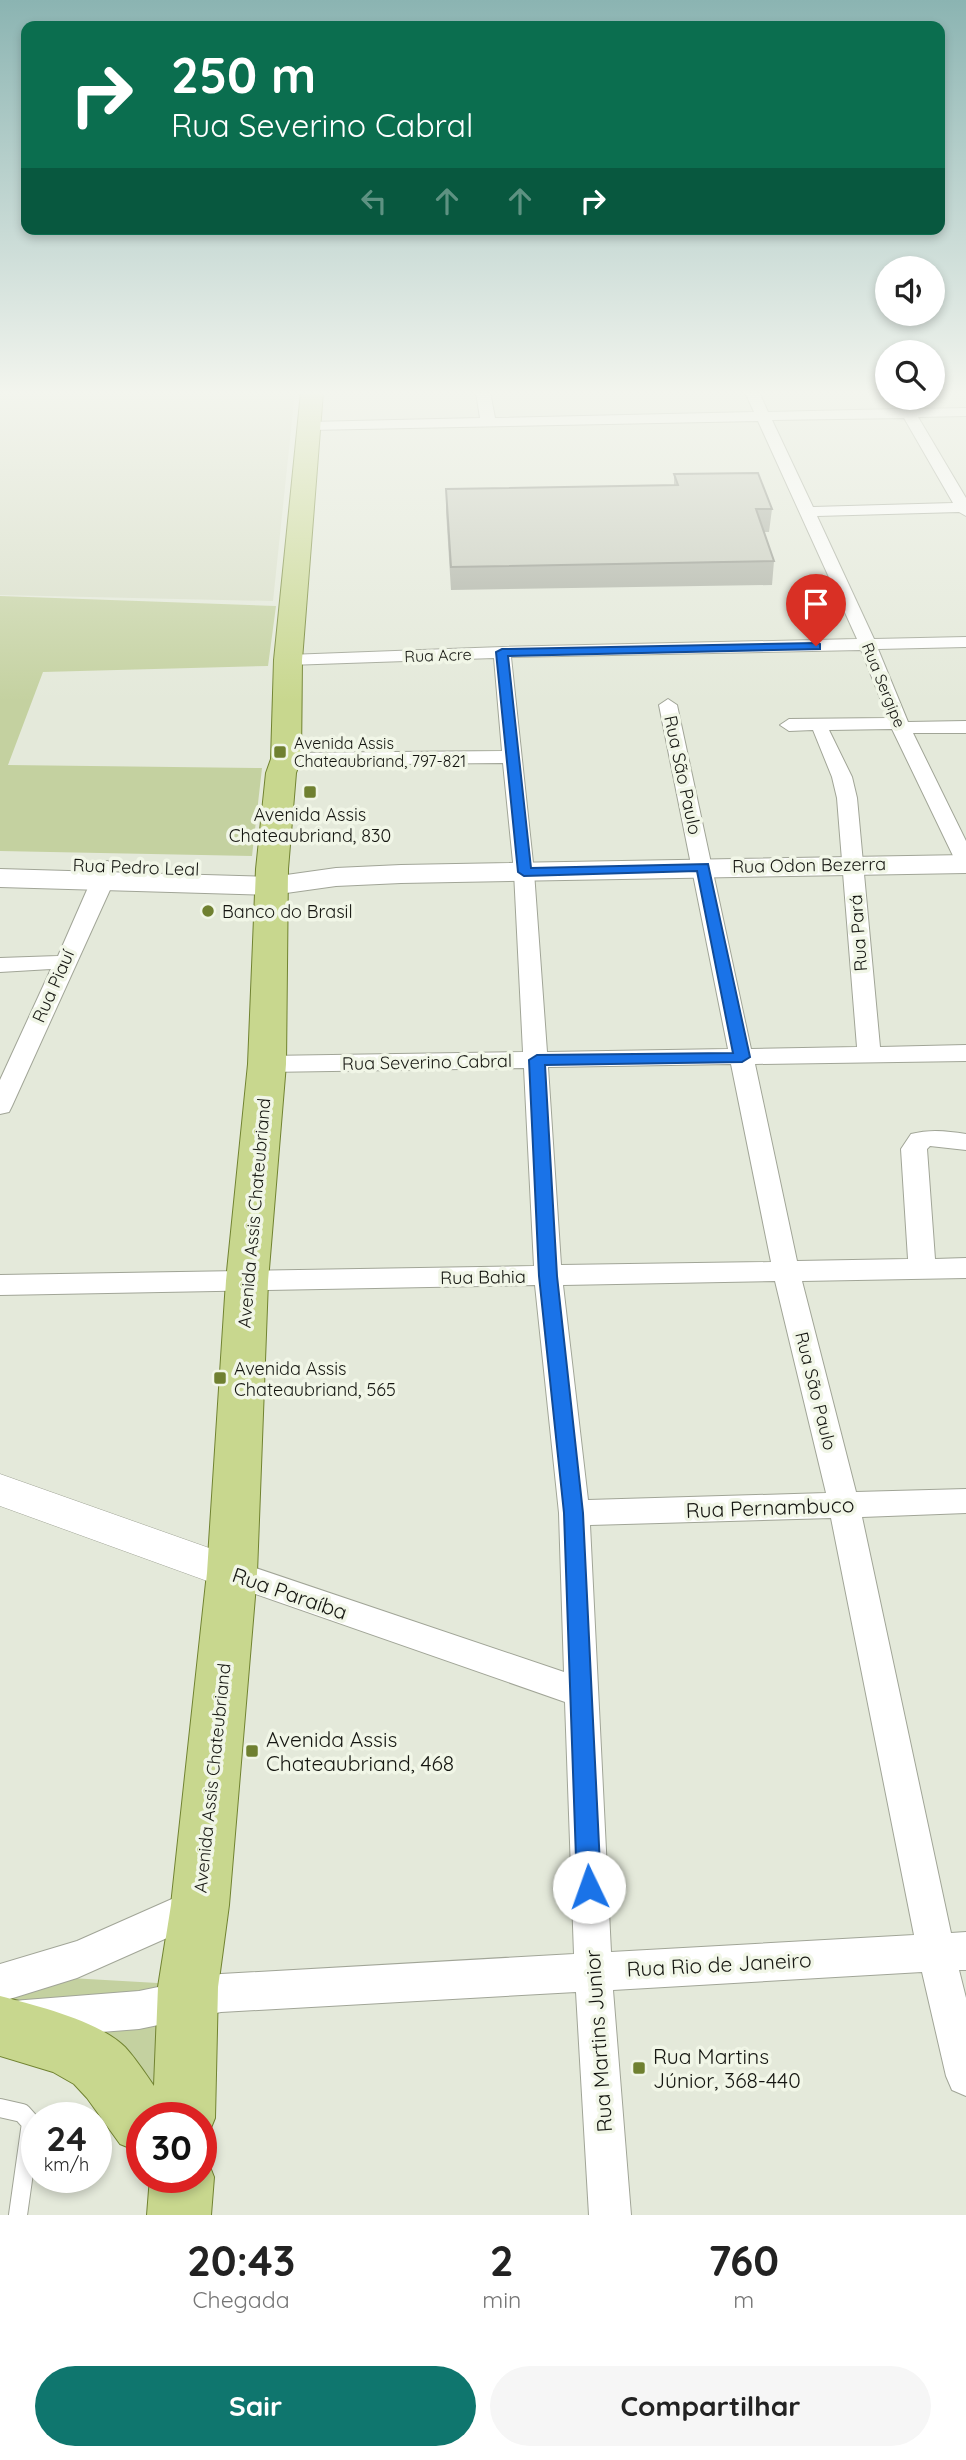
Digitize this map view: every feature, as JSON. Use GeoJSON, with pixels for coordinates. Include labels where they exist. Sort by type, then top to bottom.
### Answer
{"type":"FeatureCollection","features":[{"type":"Feature","properties":{"kind":"main road","name":"Avenida Assis Chateubriand"},"geometry":{"type":"LineString","coordinates":[[187,2102],[204,1998],[200,1905],[232,1573],[247,1281],[267,1064],[272,879],[281,773],[286,759],[288,660],[303,495]]}},
{"type":"Feature","properties":{"kind":"main road","name":"Rua Pedro Leal"},"geometry":{"type":"LineString","coordinates":[[0,863],[105,874]]}},
{"type":"Feature","properties":{"kind":"main road","name":"Rua Odon Bezerra"},"geometry":{"type":"LineString","coordinates":[[272,879],[853,863],[966,863]]}},
{"type":"Feature","properties":{"kind":"main road","name":"Rua Pedro Leal"},"geometry":{"type":"LineString","coordinates":[[0,878],[105,874],[272,879]]}},
{"type":"Feature","properties":{"kind":"main road"},"geometry":{"type":"LineString","coordinates":[[0,2024],[91,2059],[103,2068],[128,2102]]}},
{"type":"Feature","properties":{"kind":"main road"},"geometry":{"type":"LineString","coordinates":[[178,2215],[180,2193]]}},
{"type":"Feature","properties":{"kind":"street","name":"Rua Sergipe"},"geometry":{"type":"LineString","coordinates":[[799,495],[868,645],[900,726],[966,863]]}},
{"type":"Feature","properties":{"kind":"street"},"geometry":{"type":"LineString","coordinates":[[807,512],[965,508]]}},
{"type":"Feature","properties":{"kind":"street","name":"Rua Acre"},"geometry":{"type":"LineString","coordinates":[[288,660],[502,652],[966,642]]}},
{"type":"Feature","properties":{"kind":"street","name":"Rua Martins Junior"},"geometry":{"type":"LineString","coordinates":[[502,652],[524,872],[548,1276],[573,1513],[593,1971],[610,2215]]}},
{"type":"Feature","properties":{"kind":"street","name":"Rua São Paulo"},"geometry":{"type":"LineString","coordinates":[[668,705],[786,1271],[951,1951],[966,2076]]}},
{"type":"Feature","properties":{"kind":"street"},"geometry":{"type":"LineString","coordinates":[[789,725],[966,727]]}},
{"type":"Feature","properties":{"kind":"street","name":"Rua Pará"},"geometry":{"type":"LineString","coordinates":[[821,732],[842,777],[847,798],[869,1055]]}},
{"type":"Feature","properties":{"kind":"street"},"geometry":{"type":"LineString","coordinates":[[286,759],[513,757]]}},
{"type":"Feature","properties":{"kind":"street","name":"Rua Piauí"},"geometry":{"type":"LineString","coordinates":[[0,1106],[105,874]]}},
{"type":"Feature","properties":{"kind":"street"},"geometry":{"type":"LineString","coordinates":[[0,965],[64,962]]}},
{"type":"Feature","properties":{"kind":"street","name":"Rua Severino Cabral"},"geometry":{"type":"LineString","coordinates":[[267,1064],[966,1053]]}},
{"type":"Feature","properties":{"kind":"street"},"geometry":{"type":"LineString","coordinates":[[922,1269],[914,1149],[920,1140],[930,1138],[966,1142]]}},
{"type":"Feature","properties":{"kind":"street","name":"Rua Bahia"},"geometry":{"type":"LineString","coordinates":[[0,1285],[966,1268]]}},
{"type":"Feature","properties":{"kind":"street","name":"Rua Paraíba"},"geometry":{"type":"LineString","coordinates":[[0,1490],[580,1692]]}},
{"type":"Feature","properties":{"kind":"street","name":"Rua Pernambuco"},"geometry":{"type":"LineString","coordinates":[[573,1513],[966,1501]]}},
{"type":"Feature","properties":{"kind":"street"},"geometry":{"type":"LineString","coordinates":[[0,1983],[36,1976],[200,1905]]}},
{"type":"Feature","properties":{"kind":"street","name":"Rua Rio de Janeiro"},"geometry":{"type":"LineString","coordinates":[[0,2024],[69,2018],[204,1998],[593,1971],[951,1951]]}},
{"type":"Feature","properties":{"kind":"lane"},"geometry":{"type":"LineString","coordinates":[[0,2108],[22,2113],[31,2123],[18,2215]]}},
{"type":"Feature","properties":{"kind":"shaded area"},"geometry":{"type":"Polygon","coordinates":[[[0,495],[284,495],[273,601],[0,595],[0,495]]]}},
{"type":"Feature","properties":{"kind":"green space"},"geometry":{"type":"Polygon","coordinates":[[[0,596],[276,606],[268,666],[43,672],[8,765],[262,768],[252,856],[0,851],[0,596]]]}},
{"type":"Feature","properties":{"kind":"green space"},"geometry":{"type":"Polygon","coordinates":[[[0,1974],[175,1984],[174,1995],[0,2012],[0,1974]]]}},
{"type":"Feature","properties":{"kind":"green space"},"geometry":{"type":"Polygon","coordinates":[[[176,2015],[173,2102],[150,2102],[31,2024],[176,2015]]]}},
{"type":"Feature","properties":{"kind":"building"},"geometry":{"type":"Polygon","coordinates":[[[446,495],[767,495],[772,509],[756,509],[774,561],[451,567],[446,495]]]}},
{"type":"Feature","properties":{"kind":"place","name":"Avenida Assis Chateaubriand, 797-821"},"geometry":{"type":"Point","coordinates":[280,752]}},
{"type":"Feature","properties":{"kind":"place","name":"Avenida Assis Chateaubriand, 830"},"geometry":{"type":"Point","coordinates":[310,792]}},
{"type":"Feature","properties":{"kind":"place","name":"Banco do Brasil"},"geometry":{"type":"Point","coordinates":[208,911]}},
{"type":"Feature","properties":{"kind":"place","name":"Avenida Assis Chateaubriand, 565"},"geometry":{"type":"Point","coordinates":[220,1378]}},
{"type":"Feature","properties":{"kind":"place","name":"Avenida Assis Chateaubriand, 468"},"geometry":{"type":"Point","coordinates":[252,1751]}},
{"type":"Feature","properties":{"kind":"place","name":"Rua Martins Júnior, 368-440"},"geometry":{"type":"Point","coordinates":[639,2068]}},
{"type":"Feature","properties":{"kind":"route"},"geometry":{"type":"LineString","coordinates":[[589,1887],[573,1513],[548,1276],[537,1060],[742,1057],[703,867],[524,872],[502,652],[816,646]]}}]}
